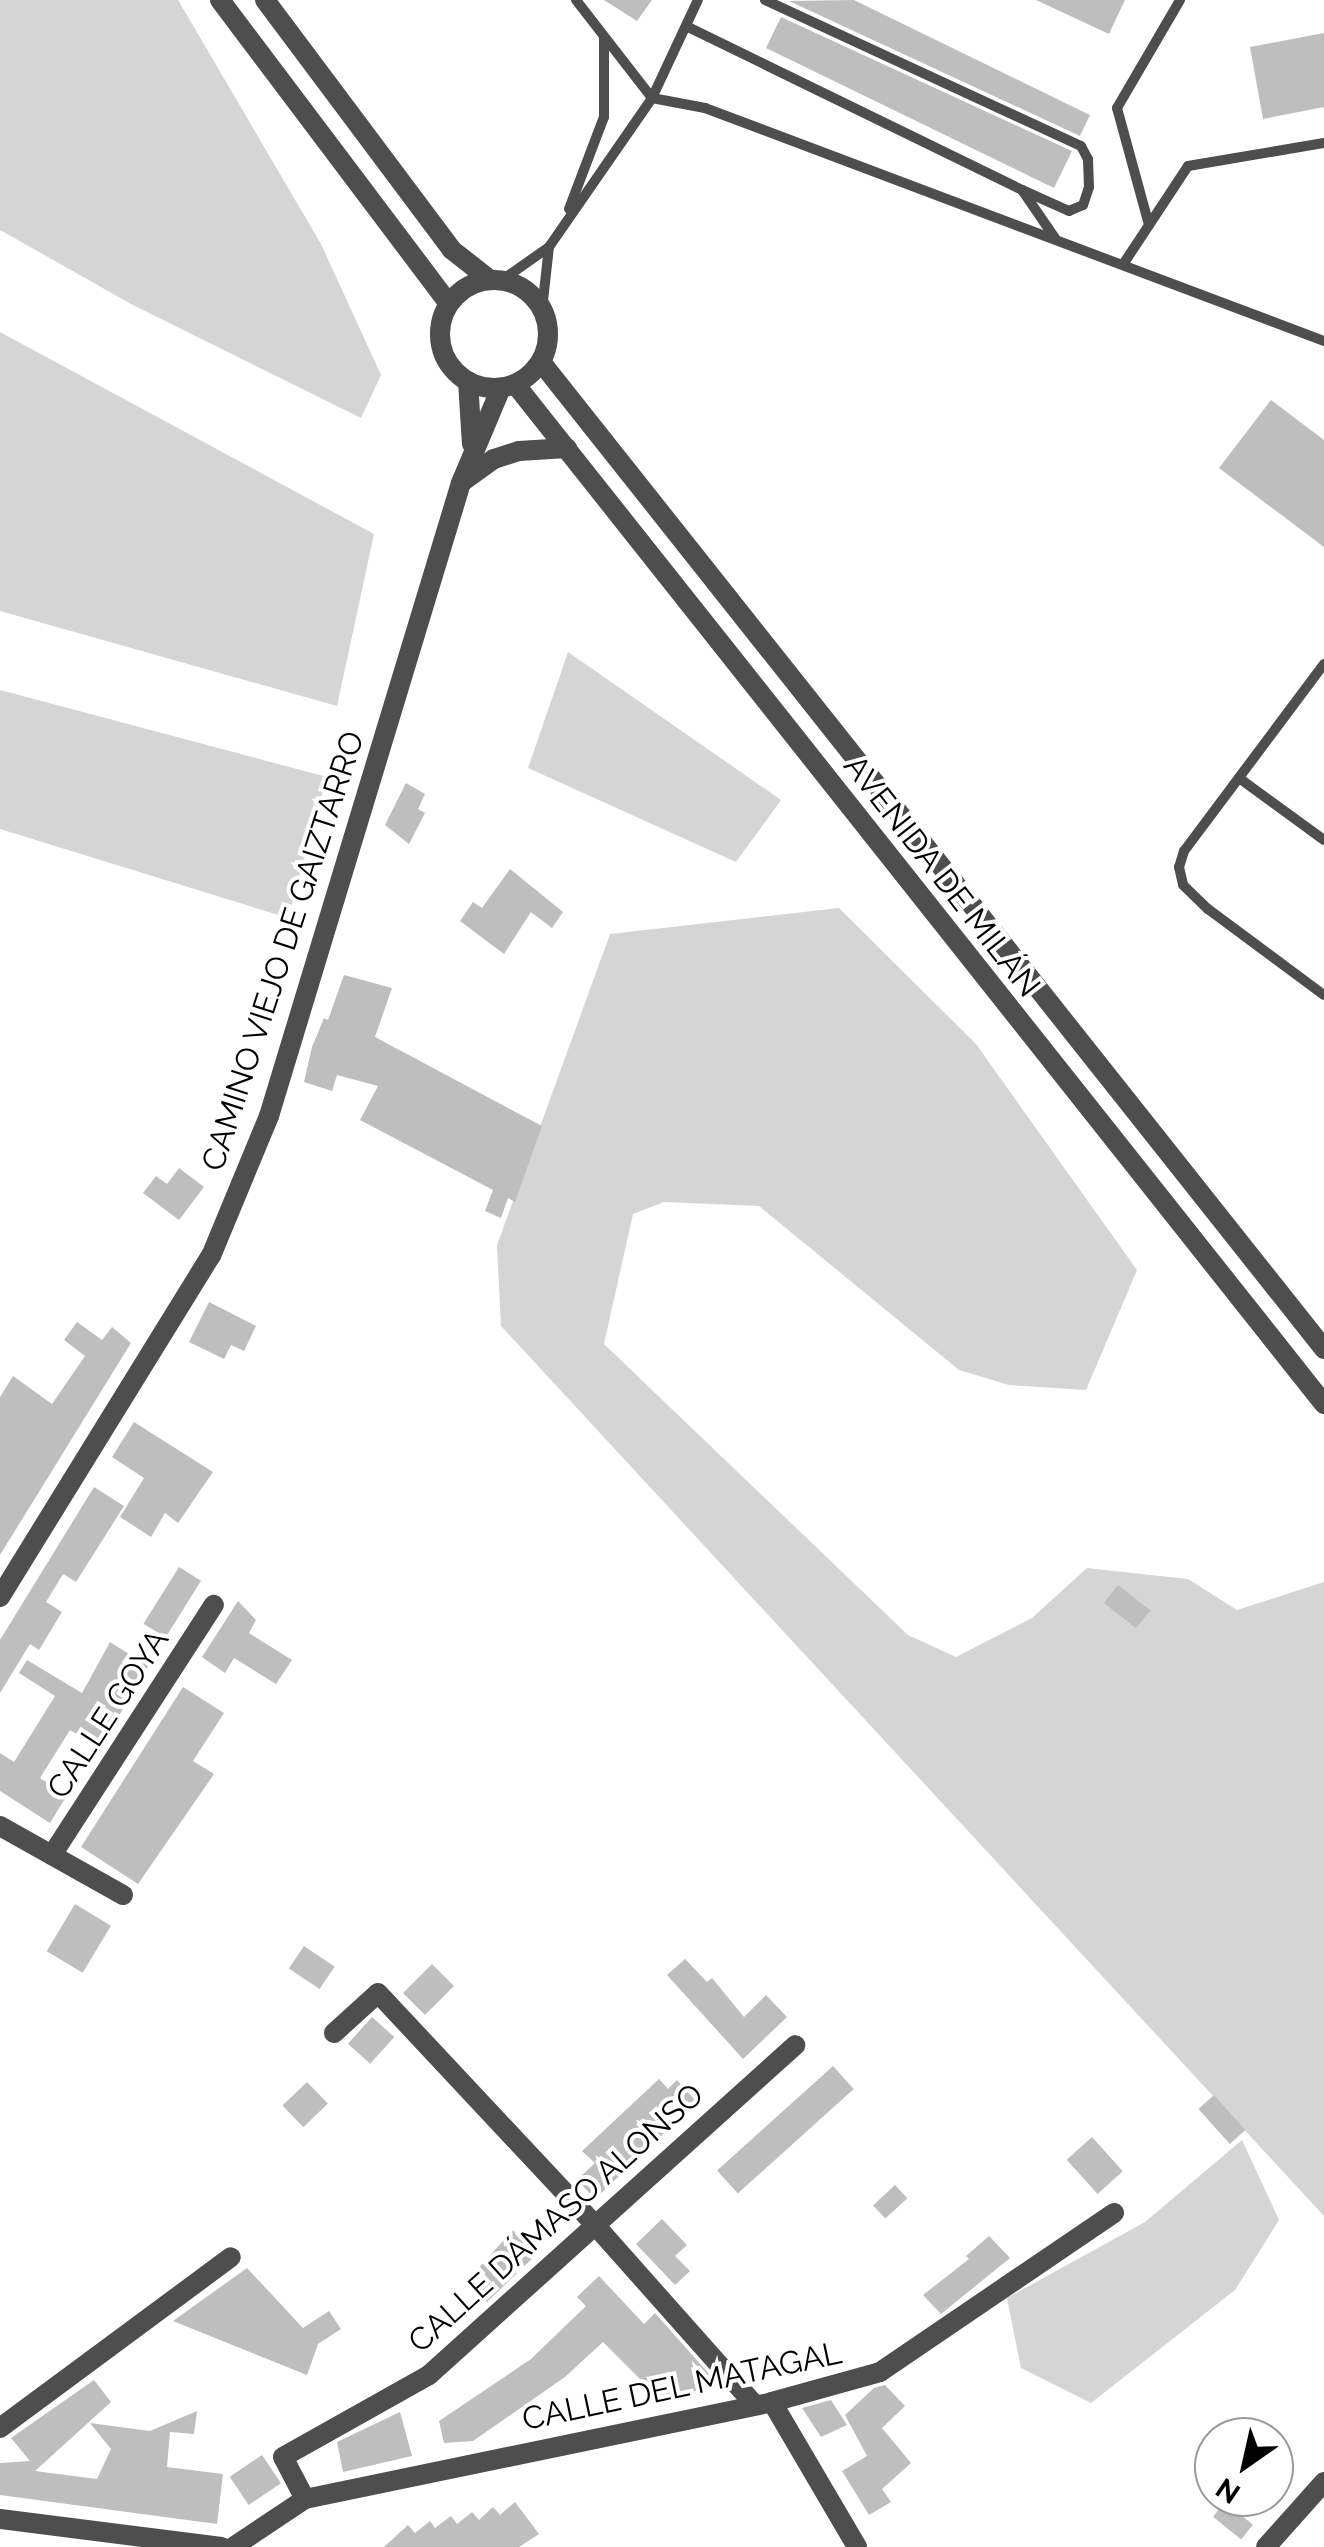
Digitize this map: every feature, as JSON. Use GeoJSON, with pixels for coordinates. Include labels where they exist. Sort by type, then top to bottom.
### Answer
{"type":"FeatureCollection","features":[{"type":"Feature","properties":{"kind":"street"},"geometry":{"type":"LineString","coordinates":[[220,0],[448,303]]}},
{"type":"Feature","properties":{"kind":"street"},"geometry":{"type":"LineString","coordinates":[[265,0],[452,250],[496,280],[525,288],[542,310],[548,344],[541,362],[508,386],[468,381],[445,357],[440,336],[448,303],[470,284],[496,280]]}},
{"type":"Feature","properties":{"kind":"street","name":"AVENIDA DE MILÁN"},"geometry":{"type":"LineString","coordinates":[[541,362],[1324,1349]]}},
{"type":"Feature","properties":{"kind":"street","name":"CAMINO VIEJO DE GAIZTARRO"},"geometry":{"type":"LineString","coordinates":[[468,381],[472,451]]}},
{"type":"Feature","properties":{"kind":"street","name":"CAMINO VIEJO DE GAIZTARRO"},"geometry":{"type":"LineString","coordinates":[[0,1597],[211,1256],[248,1168],[269,1116],[461,483],[472,451],[508,386]]}},
{"type":"Feature","properties":{"kind":"street","name":"AVENIDA DE MILÁN"},"geometry":{"type":"LineString","coordinates":[[508,386],[568,448],[1095,1120],[1324,1404]]}},
{"type":"Feature","properties":{"kind":"street"},"geometry":{"type":"LineString","coordinates":[[461,483],[494,459],[519,451],[568,448]]}},
{"type":"Feature","properties":{"kind":"street","name":"CALLE GOYA"},"geometry":{"type":"LineString","coordinates":[[52,1856],[214,1605]]}},
{"type":"Feature","properties":{"kind":"street"},"geometry":{"type":"LineString","coordinates":[[0,1826],[123,1896]]}},
{"type":"Feature","properties":{"kind":"street"},"geometry":{"type":"LineString","coordinates":[[334,2033],[378,1993],[763,2402],[856,2547]]}},
{"type":"Feature","properties":{"kind":"street","name":"CALLE DÁMASO ALONSO"},"geometry":{"type":"LineString","coordinates":[[305,2499],[283,2457],[429,2375],[794,2045]]}},
{"type":"Feature","properties":{"kind":"street","name":"CALLE DEL MATAGAL"},"geometry":{"type":"LineString","coordinates":[[233,2547],[305,2499],[763,2402],[880,2372],[1114,2213]]}},
{"type":"Feature","properties":{"kind":"street"},"geometry":{"type":"LineString","coordinates":[[0,2428],[231,2257]]}},
{"type":"Feature","properties":{"kind":"street"},"geometry":{"type":"LineString","coordinates":[[1266,2547],[1324,2482]]}},
{"type":"Feature","properties":{"kind":"street"},"geometry":{"type":"LineString","coordinates":[[0,2518],[221,2547]]}},
{"type":"Feature","properties":{"kind":"lane"},"geometry":{"type":"LineString","coordinates":[[576,0],[652,98],[705,108],[1324,341]]}},
{"type":"Feature","properties":{"kind":"lane"},"geometry":{"type":"LineString","coordinates":[[496,280],[549,247],[652,98],[698,0]]}},
{"type":"Feature","properties":{"kind":"lane"},"geometry":{"type":"LineString","coordinates":[[686,26],[1022,190],[1069,211],[1083,205],[1089,186],[1088,159],[1081,146],[765,0]]}},
{"type":"Feature","properties":{"kind":"lane"},"geometry":{"type":"LineString","coordinates":[[1149,225],[1118,108],[1180,0]]}},
{"type":"Feature","properties":{"kind":"lane"},"geometry":{"type":"LineString","coordinates":[[559,233],[604,117],[603,36]]}},
{"type":"Feature","properties":{"kind":"lane"},"geometry":{"type":"LineString","coordinates":[[1124,263],[1188,166],[1324,143]]}},
{"type":"Feature","properties":{"kind":"lane"},"geometry":{"type":"LineString","coordinates":[[1022,190],[1054,238]]}},
{"type":"Feature","properties":{"kind":"lane"},"geometry":{"type":"LineString","coordinates":[[542,310],[549,247]]}},
{"type":"Feature","properties":{"kind":"lane"},"geometry":{"type":"LineString","coordinates":[[1322,671],[1184,851],[1179,868],[1182,886],[1324,995]]}},
{"type":"Feature","properties":{"kind":"lane"},"geometry":{"type":"LineString","coordinates":[[1239,778],[1324,840]]}},
{"type":"Feature","properties":{"kind":"shaded area"},"geometry":{"type":"Polygon","coordinates":[[[0,0],[178,0],[321,244],[381,375],[361,418],[131,304],[0,230],[0,0]]]}},
{"type":"Feature","properties":{"kind":"shaded area"},"geometry":{"type":"Polygon","coordinates":[[[0,332],[374,534],[337,706],[0,611],[0,332]]]}},
{"type":"Feature","properties":{"kind":"shaded area"},"geometry":{"type":"Polygon","coordinates":[[[568,652],[781,800],[736,862],[528,768],[568,652]]]}},
{"type":"Feature","properties":{"kind":"shaded area"},"geometry":{"type":"Polygon","coordinates":[[[0,690],[327,777],[288,918],[0,829],[0,690]]]}},
{"type":"Feature","properties":{"kind":"shaded area"},"geometry":{"type":"Polygon","coordinates":[[[839,908],[976,1044],[1137,1270],[1086,1390],[1009,1385],[959,1370],[759,1206],[664,1202],[633,1214],[604,1344],[908,1635],[956,1657],[1032,1618],[1087,1568],[1188,1579],[1237,1610],[1324,1582],[1324,2216],[501,1326],[497,1245],[610,934],[839,908]]]}},
{"type":"Feature","properties":{"kind":"shaded area"},"geometry":{"type":"Polygon","coordinates":[[[1242,2140],[1279,2220],[1235,2290],[1091,2403],[1021,2368],[1007,2298],[1145,2222],[1242,2140]]]}},
{"type":"Feature","properties":{"kind":"building"},"geometry":{"type":"Polygon","coordinates":[[[604,0],[652,0],[637,21],[604,0]]]}},
{"type":"Feature","properties":{"kind":"building"},"geometry":{"type":"Polygon","coordinates":[[[854,0],[1090,115],[1080,136],[789,1],[854,0]]]}},
{"type":"Feature","properties":{"kind":"building"},"geometry":{"type":"Polygon","coordinates":[[[1036,0],[1125,0],[1109,34],[1036,0]]]}},
{"type":"Feature","properties":{"kind":"building"},"geometry":{"type":"Polygon","coordinates":[[[781,17],[1072,151],[1054,188],[766,48],[781,17]]]}},
{"type":"Feature","properties":{"kind":"building"},"geometry":{"type":"Polygon","coordinates":[[[1324,33],[1324,107],[1263,119],[1250,47],[1324,33]]]}},
{"type":"Feature","properties":{"kind":"building"},"geometry":{"type":"Polygon","coordinates":[[[1271,400],[1324,440],[1324,547],[1219,468],[1271,400]]]}},
{"type":"Feature","properties":{"kind":"building"},"geometry":{"type":"Polygon","coordinates":[[[406,783],[425,794],[418,809],[425,813],[409,844],[385,825],[406,783]]]}},
{"type":"Feature","properties":{"kind":"building"},"geometry":{"type":"Polygon","coordinates":[[[510,869],[563,912],[552,928],[531,912],[504,954],[460,921],[473,902],[482,908],[510,869]]]}},
{"type":"Feature","properties":{"kind":"building"},"geometry":{"type":"Polygon","coordinates":[[[344,975],[392,988],[375,1037],[542,1126],[515,1202],[508,1198],[501,1218],[485,1211],[493,1190],[360,1120],[378,1086],[337,1075],[332,1091],[304,1082],[312,1047],[324,1018],[328,1020],[344,975]]]}},
{"type":"Feature","properties":{"kind":"building"},"geometry":{"type":"Polygon","coordinates":[[[179,1168],[204,1187],[179,1220],[143,1193],[156,1176],[167,1184],[179,1168]]]}},
{"type":"Feature","properties":{"kind":"building"},"geometry":{"type":"Polygon","coordinates":[[[209,1302],[256,1326],[244,1351],[231,1345],[224,1359],[189,1342],[209,1302]]]}},
{"type":"Feature","properties":{"kind":"building"},"geometry":{"type":"Polygon","coordinates":[[[77,1322],[102,1340],[112,1327],[131,1343],[0,1555],[0,1397],[13,1376],[52,1404],[85,1356],[64,1340],[77,1322]]]}},
{"type":"Feature","properties":{"kind":"building"},"geometry":{"type":"Polygon","coordinates":[[[134,1422],[213,1472],[178,1523],[165,1513],[151,1537],[120,1517],[144,1478],[112,1457],[134,1422]]]}},
{"type":"Feature","properties":{"kind":"building"},"geometry":{"type":"Polygon","coordinates":[[[94,1487],[124,1506],[76,1582],[63,1574],[46,1602],[62,1612],[39,1650],[30,1644],[0,1693],[0,1640],[94,1487]]]}},
{"type":"Feature","properties":{"kind":"building"},"geometry":{"type":"Polygon","coordinates":[[[179,1567],[201,1581],[166,1638],[143,1624],[179,1567]]]}},
{"type":"Feature","properties":{"kind":"building"},"geometry":{"type":"Polygon","coordinates":[[[1118,1585],[1150,1610],[1136,1628],[1104,1603],[1118,1585]]]}},
{"type":"Feature","properties":{"kind":"building"},"geometry":{"type":"Polygon","coordinates":[[[238,1601],[256,1620],[249,1633],[292,1660],[276,1684],[234,1658],[225,1673],[202,1657],[238,1601]]]}},
{"type":"Feature","properties":{"kind":"building"},"geometry":{"type":"Polygon","coordinates":[[[110,1642],[148,1666],[100,1748],[70,1730],[40,1778],[67,1795],[50,1823],[0,1791],[0,1753],[14,1762],[55,1696],[19,1673],[27,1660],[82,1693],[110,1642]]]}},
{"type":"Feature","properties":{"kind":"building"},"geometry":{"type":"Polygon","coordinates":[[[183,1687],[224,1713],[193,1761],[214,1774],[138,1884],[81,1847],[183,1687]]]}},
{"type":"Feature","properties":{"kind":"building"},"geometry":{"type":"Polygon","coordinates":[[[75,1904],[111,1926],[83,1973],[47,1951],[75,1904]]]}},
{"type":"Feature","properties":{"kind":"building"},"geometry":{"type":"Polygon","coordinates":[[[304,1946],[335,1967],[320,1989],[289,1968],[304,1946]]]}},
{"type":"Feature","properties":{"kind":"building"},"geometry":{"type":"Polygon","coordinates":[[[685,1959],[707,1982],[712,1978],[744,2017],[766,1995],[787,2017],[743,2059],[667,1975],[685,1959]]]}},
{"type":"Feature","properties":{"kind":"building"},"geometry":{"type":"Polygon","coordinates":[[[432,1964],[454,1986],[425,2015],[403,1993],[432,1964]]]}},
{"type":"Feature","properties":{"kind":"building"},"geometry":{"type":"Polygon","coordinates":[[[372,2017],[394,2037],[370,2064],[348,2044],[372,2017]]]}},
{"type":"Feature","properties":{"kind":"building"},"geometry":{"type":"Polygon","coordinates":[[[833,2066],[854,2089],[738,2193],[717,2170],[833,2066]]]}},
{"type":"Feature","properties":{"kind":"building"},"geometry":{"type":"Polygon","coordinates":[[[659,2079],[668,2089],[677,2080],[697,2102],[595,2199],[577,2180],[595,2163],[582,2151],[659,2079]]]}},
{"type":"Feature","properties":{"kind":"building"},"geometry":{"type":"Polygon","coordinates":[[[307,2082],[328,2104],[303,2127],[283,2106],[307,2082]]]}},
{"type":"Feature","properties":{"kind":"building"},"geometry":{"type":"Polygon","coordinates":[[[1214,2095],[1245,2130],[1230,2144],[1198,2109],[1214,2095]]]}},
{"type":"Feature","properties":{"kind":"building"},"geometry":{"type":"Polygon","coordinates":[[[1092,2137],[1123,2171],[1098,2194],[1067,2160],[1092,2137]]]}},
{"type":"Feature","properties":{"kind":"building"},"geometry":{"type":"Polygon","coordinates":[[[895,2185],[907,2198],[885,2219],[873,2205],[895,2185]]]}},
{"type":"Feature","properties":{"kind":"building"},"geometry":{"type":"Polygon","coordinates":[[[662,2219],[687,2245],[675,2256],[690,2271],[675,2285],[636,2244],[662,2219]]]}},
{"type":"Feature","properties":{"kind":"building"},"geometry":{"type":"Polygon","coordinates":[[[513,2230],[536,2255],[487,2302],[467,2281],[513,2230]]]}},
{"type":"Feature","properties":{"kind":"building"},"geometry":{"type":"Polygon","coordinates":[[[989,2236],[1010,2258],[941,2314],[923,2295],[969,2259],[966,2256],[989,2236]]]}},
{"type":"Feature","properties":{"kind":"building"},"geometry":{"type":"Polygon","coordinates":[[[247,2268],[303,2328],[329,2311],[341,2329],[318,2344],[307,2375],[173,2321],[247,2268]]]}},
{"type":"Feature","properties":{"kind":"building"},"geometry":{"type":"Polygon","coordinates":[[[599,2276],[644,2324],[655,2313],[718,2384],[662,2401],[603,2342],[565,2377],[473,2441],[444,2443],[439,2421],[531,2359],[586,2306],[577,2297],[599,2276]]]}},
{"type":"Feature","properties":{"kind":"building"},"geometry":{"type":"Polygon","coordinates":[[[94,2380],[111,2402],[35,2471],[97,2479],[111,2449],[90,2423],[150,2431],[197,2411],[194,2434],[170,2432],[167,2467],[223,2474],[217,2524],[0,2495],[0,2463],[30,2461],[11,2438],[94,2380]]]}},
{"type":"Feature","properties":{"kind":"building"},"geometry":{"type":"Polygon","coordinates":[[[885,2385],[905,2406],[882,2428],[911,2463],[882,2489],[891,2502],[869,2515],[842,2471],[867,2456],[845,2415],[874,2388],[885,2385]]]}},
{"type":"Feature","properties":{"kind":"building"},"geometry":{"type":"Polygon","coordinates":[[[831,2400],[847,2425],[821,2437],[802,2408],[831,2400]]]}},
{"type":"Feature","properties":{"kind":"building"},"geometry":{"type":"Polygon","coordinates":[[[400,2412],[412,2456],[343,2472],[337,2442],[400,2412]]]}},
{"type":"Feature","properties":{"kind":"building"},"geometry":{"type":"Polygon","coordinates":[[[262,2455],[281,2483],[249,2505],[230,2477],[262,2455]]]}},
{"type":"Feature","properties":{"kind":"building"},"geometry":{"type":"Polygon","coordinates":[[[515,2502],[539,2534],[519,2547],[384,2547],[408,2525],[415,2533],[430,2521],[435,2528],[451,2516],[457,2524],[472,2512],[479,2520],[493,2507],[500,2515],[515,2502]]]}},
{"type":"Feature","properties":{"kind":"building"},"geometry":{"type":"Polygon","coordinates":[[[1213,2517],[1244,2517],[1253,2525],[1241,2539],[1213,2517]]]}}]}
